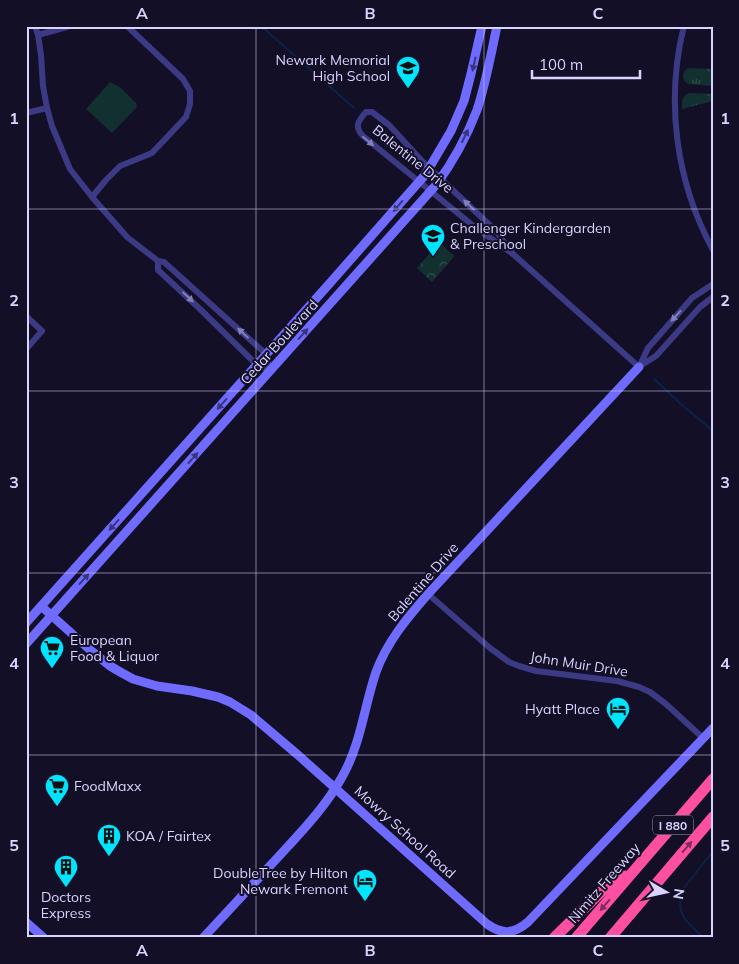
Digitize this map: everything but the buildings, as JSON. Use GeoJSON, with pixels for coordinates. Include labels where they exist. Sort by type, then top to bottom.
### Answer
{"type":"FeatureCollection","features":[{"type":"Feature","properties":{"kind":"highway","name":"Nimitz Freeway"},"geometry":{"type":"LineString","coordinates":[[576,938],[713,779]]}},
{"type":"Feature","properties":{"kind":"highway","name":"I 880"},"geometry":{"type":"LineString","coordinates":[[610,938],[713,817]]}},
{"type":"Feature","properties":{"kind":"highway"},"geometry":{"type":"LineString","coordinates":[[554,938],[606,887],[634,871]]}},
{"type":"Feature","properties":{"kind":"street"},"geometry":{"type":"LineString","coordinates":[[35,26],[41,55],[47,108],[52,126],[70,169],[127,236],[158,261],[164,262],[266,354],[271,371]]}},
{"type":"Feature","properties":{"kind":"street"},"geometry":{"type":"LineString","coordinates":[[38,36],[70,26]]}},
{"type":"Feature","properties":{"kind":"street"},"geometry":{"type":"LineString","coordinates":[[92,197],[120,166],[152,153],[186,117],[190,104],[190,91],[183,79],[127,26]]}},
{"type":"Feature","properties":{"kind":"street","name":"Cedar Boulevard"},"geometry":{"type":"LineString","coordinates":[[26,623],[430,168],[451,131],[464,101],[482,26]]}},
{"type":"Feature","properties":{"kind":"street","name":"Cedar Boulevard"},"geometry":{"type":"LineString","coordinates":[[26,644],[431,192],[461,145],[476,110],[486,78],[497,26]]}},
{"type":"Feature","properties":{"kind":"street"},"geometry":{"type":"LineString","coordinates":[[684,26],[675,74],[674,104],[677,138],[694,208],[713,250]]}},
{"type":"Feature","properties":{"kind":"street"},"geometry":{"type":"LineString","coordinates":[[26,113],[47,108]]}},
{"type":"Feature","properties":{"kind":"street","name":"Balentine Drive"},"geometry":{"type":"LineString","coordinates":[[513,254],[496,231],[430,168],[389,125],[372,112],[366,112],[358,124],[358,131],[363,136],[476,228],[513,254],[639,367]]}},
{"type":"Feature","properties":{"kind":"street"},"geometry":{"type":"LineString","coordinates":[[158,261],[158,270],[257,365],[271,371]]}},
{"type":"Feature","properties":{"kind":"street","name":"Balentine Drive"},"geometry":{"type":"LineString","coordinates":[[639,367],[648,348],[692,298],[713,284]]}},
{"type":"Feature","properties":{"kind":"street","name":"Balentine Drive"},"geometry":{"type":"LineString","coordinates":[[203,938],[309,823],[336,789],[354,750],[376,673],[399,628],[428,594],[639,367],[656,356],[700,307],[713,297]]}},
{"type":"Feature","properties":{"kind":"street"},"geometry":{"type":"LineString","coordinates":[[26,316],[42,331],[26,347]]}},
{"type":"Feature","properties":{"kind":"street","name":"John Muir Drive"},"geometry":{"type":"LineString","coordinates":[[428,594],[508,662],[536,672],[617,681],[640,687],[666,704],[703,738]]}},
{"type":"Feature","properties":{"kind":"street","name":"Mowry School Road"},"geometry":{"type":"LineString","coordinates":[[41,606],[100,658],[133,679],[157,686],[205,693],[240,708],[336,789],[487,924],[499,931],[510,932],[528,922],[713,728]]}},
{"type":"Feature","properties":{"kind":"street"},"geometry":{"type":"LineString","coordinates":[[26,922],[44,938]]}},
{"type":"Feature","properties":{"kind":"green space"},"geometry":{"type":"Polygon","coordinates":[[[688,68],[713,69],[713,86],[688,84],[684,81],[683,76],[688,68]]]}},
{"type":"Feature","properties":{"kind":"green space"},"geometry":{"type":"Polygon","coordinates":[[[110,82],[120,87],[136,103],[137,107],[112,133],[86,109],[110,82]]]}},
{"type":"Feature","properties":{"kind":"green space"},"geometry":{"type":"Polygon","coordinates":[[[689,93],[713,94],[713,101],[682,109],[683,98],[689,93]]]}},
{"type":"Feature","properties":{"kind":"green space"},"geometry":{"type":"Polygon","coordinates":[[[440,243],[454,256],[432,282],[417,268],[440,243]]]}},
{"type":"Feature","properties":{"kind":"waterway"},"geometry":{"type":"LineString","coordinates":[[261,26],[354,108]]}},
{"type":"Feature","properties":{"kind":"waterway"},"geometry":{"type":"LineString","coordinates":[[654,379],[713,431]]}},
{"type":"Feature","properties":{"kind":"waterway"},"geometry":{"type":"LineString","coordinates":[[704,938],[687,922],[680,904],[684,888],[713,851]]}},
{"type":"Feature","properties":{"kind":"place","name":"Newark Memorial High School"},"geometry":{"type":"Point","coordinates":[408,89]}},
{"type":"Feature","properties":{"kind":"place","name":"Challenger Kindergarden & Preschool"},"geometry":{"type":"Point","coordinates":[433,257]}},
{"type":"Feature","properties":{"kind":"place","name":"European Food & Liquor"},"geometry":{"type":"Point","coordinates":[52,669]}},
{"type":"Feature","properties":{"kind":"place","name":"Hyatt Place"},"geometry":{"type":"Point","coordinates":[618,730]}},
{"type":"Feature","properties":{"kind":"place","name":"FoodMaxx"},"geometry":{"type":"Point","coordinates":[57,807]}},
{"type":"Feature","properties":{"kind":"place","name":"KOA / Fairtex"},"geometry":{"type":"Point","coordinates":[109,857]}},
{"type":"Feature","properties":{"kind":"place","name":"Doctors Express"},"geometry":{"type":"Point","coordinates":[66,888]}},
{"type":"Feature","properties":{"kind":"place","name":"DoubleTree by Hilton Newark Fremont"},"geometry":{"type":"Point","coordinates":[365,902]}}]}
